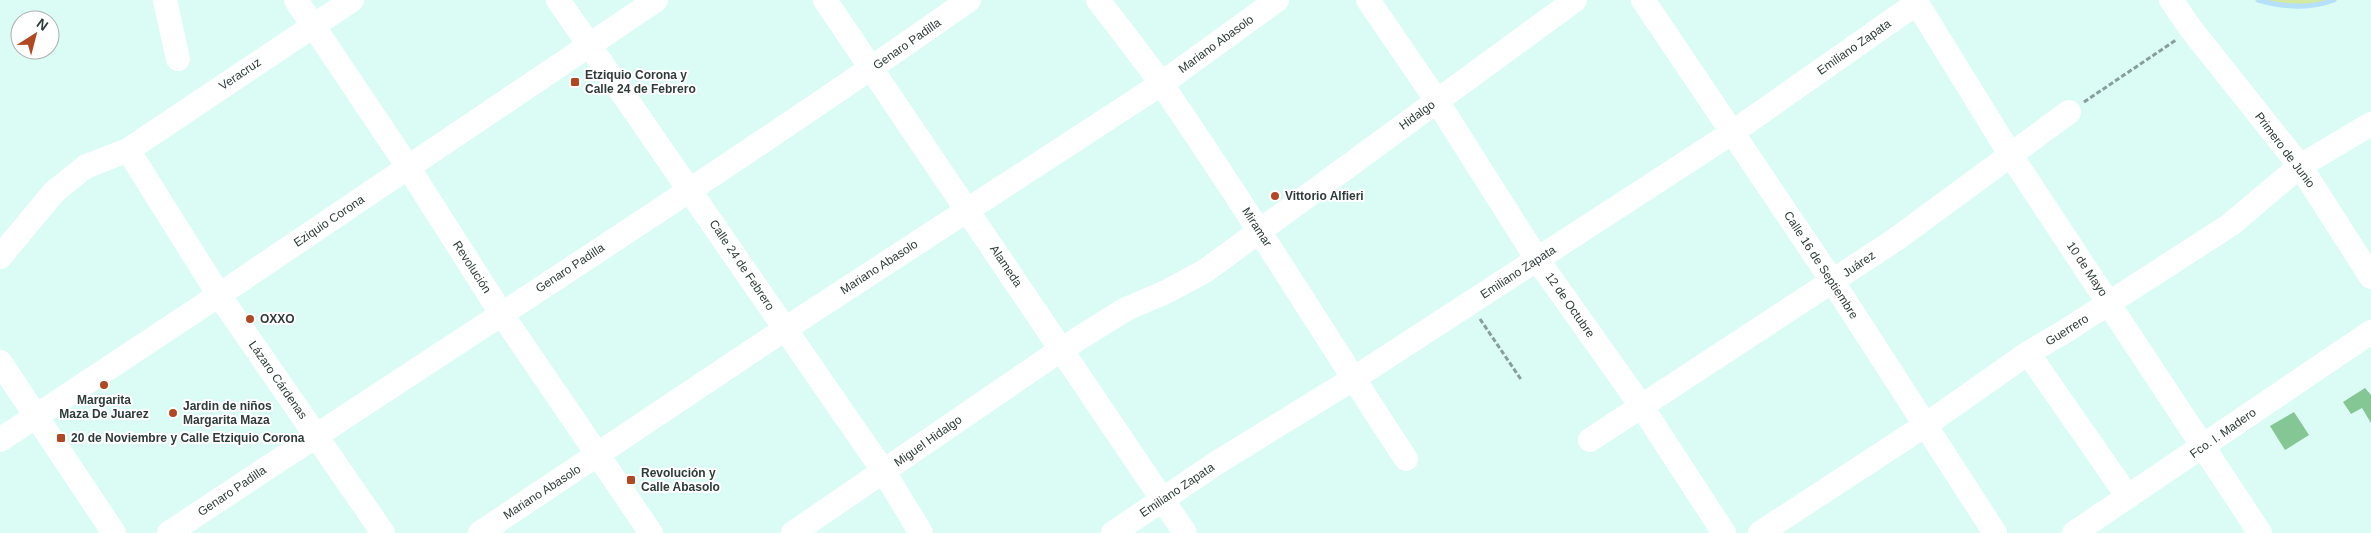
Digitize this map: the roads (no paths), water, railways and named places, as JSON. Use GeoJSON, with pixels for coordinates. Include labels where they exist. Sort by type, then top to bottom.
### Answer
{"type":"FeatureCollection","features":[{"type":"Feature","properties":{"kind":"street"},"geometry":{"type":"LineString","coordinates":[[165,0],[178,59]]}},
{"type":"Feature","properties":{"kind":"street","name":"Revolución"},"geometry":{"type":"LineString","coordinates":[[296,0],[408,167],[501,313],[652,533]]}},
{"type":"Feature","properties":{"kind":"street","name":"Veracruz"},"geometry":{"type":"LineString","coordinates":[[0,257],[54,192],[86,167],[128,150],[352,0]]}},
{"type":"Feature","properties":{"kind":"street","name":"Calle 24 de Febrero"},"geometry":{"type":"LineString","coordinates":[[558,0],[884,472],[921,533]]}},
{"type":"Feature","properties":{"kind":"street","name":"Eziquio Corona"},"geometry":{"type":"LineString","coordinates":[[0,440],[219,295],[656,0]]}},
{"type":"Feature","properties":{"kind":"street","name":"Alameda"},"geometry":{"type":"LineString","coordinates":[[825,0],[1062,348],[1185,533]]}},
{"type":"Feature","properties":{"kind":"street","name":"Genaro Padilla"},"geometry":{"type":"LineString","coordinates":[[169,533],[690,190],[871,69],[970,0]]}},
{"type":"Feature","properties":{"kind":"street","name":"Miramar"},"geometry":{"type":"LineString","coordinates":[[1098,0],[1161,84],[1260,231],[1406,460]]}},
{"type":"Feature","properties":{"kind":"street","name":"Mariano Abasolo"},"geometry":{"type":"LineString","coordinates":[[480,533],[785,328],[1161,84],[1277,0]]}},
{"type":"Feature","properties":{"kind":"street","name":"12 de Octubre"},"geometry":{"type":"LineString","coordinates":[[1368,0],[1437,101],[1537,259],[1642,407],[1724,533]]}},
{"type":"Feature","properties":{"kind":"street","name":"Hidalgo"},"geometry":{"type":"LineString","coordinates":[[1062,348],[1126,309],[1166,292],[1205,271],[1575,0]]}},
{"type":"Feature","properties":{"kind":"street","name":"Calle 16 de Septiembre"},"geometry":{"type":"LineString","coordinates":[[1643,0],[1833,282],[1924,426],[1995,533]]}},
{"type":"Feature","properties":{"kind":"street","name":"Primero de Junio"},"geometry":{"type":"LineString","coordinates":[[2171,0],[2191,29],[2300,166],[2371,277]]}},
{"type":"Feature","properties":{"kind":"street","name":"Emiliano Zapata"},"geometry":{"type":"LineString","coordinates":[[1113,533],[1218,462],[1353,379],[1733,132],[1916,2]]}},
{"type":"Feature","properties":{"kind":"street","name":"10 de Mayo"},"geometry":{"type":"LineString","coordinates":[[1916,2],[2010,154],[2260,533]]}},
{"type":"Feature","properties":{"kind":"street","name":"Juárez"},"geometry":{"type":"LineString","coordinates":[[1590,440],[1895,240],[2069,112]]}},
{"type":"Feature","properties":{"kind":"street","name":"Guerrero"},"geometry":{"type":"LineString","coordinates":[[1760,533],[1924,426],[2028,353],[2064,332],[2230,224],[2300,166],[2371,124]]}},
{"type":"Feature","properties":{"kind":"street","name":"Lázaro Cárdenas"},"geometry":{"type":"LineString","coordinates":[[128,150],[219,295],[383,533]]}},
{"type":"Feature","properties":{"kind":"street","name":"Fco. I. Madero"},"geometry":{"type":"LineString","coordinates":[[2074,533],[2371,332]]}},
{"type":"Feature","properties":{"kind":"street","name":"Miguel Hidalgo"},"geometry":{"type":"LineString","coordinates":[[793,533],[1062,348]]}},
{"type":"Feature","properties":{"kind":"street"},"geometry":{"type":"LineString","coordinates":[[2028,353],[2128,497]]}},
{"type":"Feature","properties":{"kind":"street"},"geometry":{"type":"LineString","coordinates":[[0,362],[114,533]]}},
{"type":"Feature","properties":{"kind":"waterway"},"geometry":{"type":"LineString","coordinates":[[2258,0],[2296,6],[2315,5],[2334,0]]}},
{"type":"Feature","properties":{"kind":"place","name":"Etziquio Corona y Calle 24 de Febrero"},"geometry":{"type":"Point","coordinates":[575,82]}},
{"type":"Feature","properties":{"kind":"place","name":"Vittorio Alfieri"},"geometry":{"type":"Point","coordinates":[1275,196]}},
{"type":"Feature","properties":{"kind":"place","name":"OXXO"},"geometry":{"type":"Point","coordinates":[250,319]}},
{"type":"Feature","properties":{"kind":"place","name":"Margarita Maza De Juarez"},"geometry":{"type":"Point","coordinates":[104,385]}},
{"type":"Feature","properties":{"kind":"place","name":"Jardin de niños Margarita Maza"},"geometry":{"type":"Point","coordinates":[173,413]}},
{"type":"Feature","properties":{"kind":"place","name":"20 de Noviembre y Calle Etziquio Corona"},"geometry":{"type":"Point","coordinates":[61,438]}},
{"type":"Feature","properties":{"kind":"place","name":"Revolución y Calle Abasolo"},"geometry":{"type":"Point","coordinates":[631,480]}}]}
